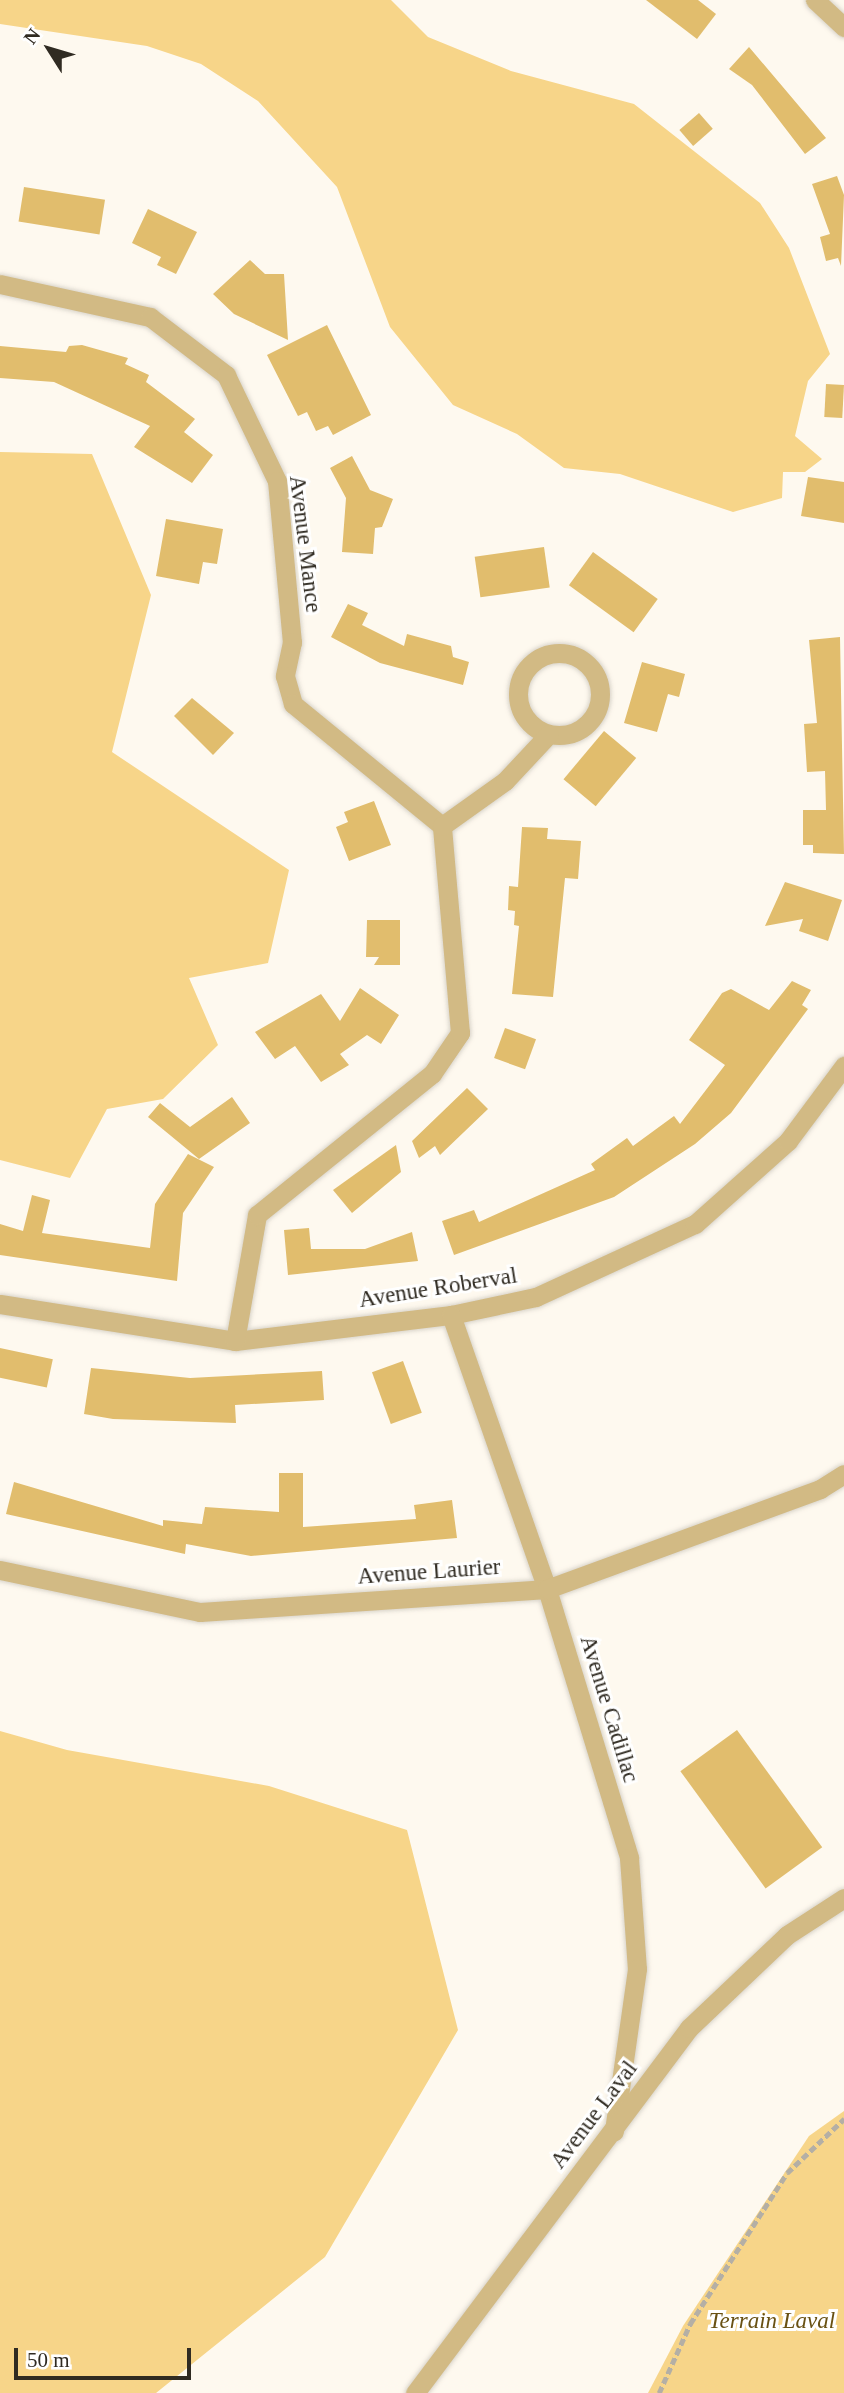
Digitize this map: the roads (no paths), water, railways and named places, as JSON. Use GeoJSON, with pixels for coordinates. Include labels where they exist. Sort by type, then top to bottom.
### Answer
{"type":"FeatureCollection","features":[{"type":"Feature","properties":{"kind":"street"},"geometry":{"type":"LineString","coordinates":[[815,0],[844,27]]}},
{"type":"Feature","properties":{"kind":"street","name":"Avenue Mance"},"geometry":{"type":"LineString","coordinates":[[0,285],[150,317],[226,375],[277,481],[292,642],[285,676],[293,704],[442,826]]}},
{"type":"Feature","properties":{"kind":"street"},"geometry":{"type":"LineString","coordinates":[[236,1341],[257,1215],[432,1074],[460,1033],[442,826],[505,781],[549,734],[584,727],[598,706],[593,671],[568,654],[538,659],[519,688],[522,712],[549,734]]}},
{"type":"Feature","properties":{"kind":"street","name":"Avenue Roberval"},"geometry":{"type":"LineString","coordinates":[[0,1304],[236,1341],[451,1315],[536,1297],[695,1223],[788,1141],[844,1066]]}},
{"type":"Feature","properties":{"kind":"street","name":"Avenue Cadillac"},"geometry":{"type":"LineString","coordinates":[[451,1315],[547,1589],[629,1858],[637,1969],[614,2131]]}},
{"type":"Feature","properties":{"kind":"street","name":"Avenue Laurier"},"geometry":{"type":"LineString","coordinates":[[0,1570],[200,1612],[547,1589],[820,1489],[844,1474]]}},
{"type":"Feature","properties":{"kind":"street","name":"Avenue Laval"},"geometry":{"type":"LineString","coordinates":[[415,2393],[689,2028],[787,1935],[844,1898]]}},
{"type":"Feature","properties":{"kind":"park label","name":"Terrain Laval"},"geometry":{"type":"Point","coordinates":[772,2321]}}]}
